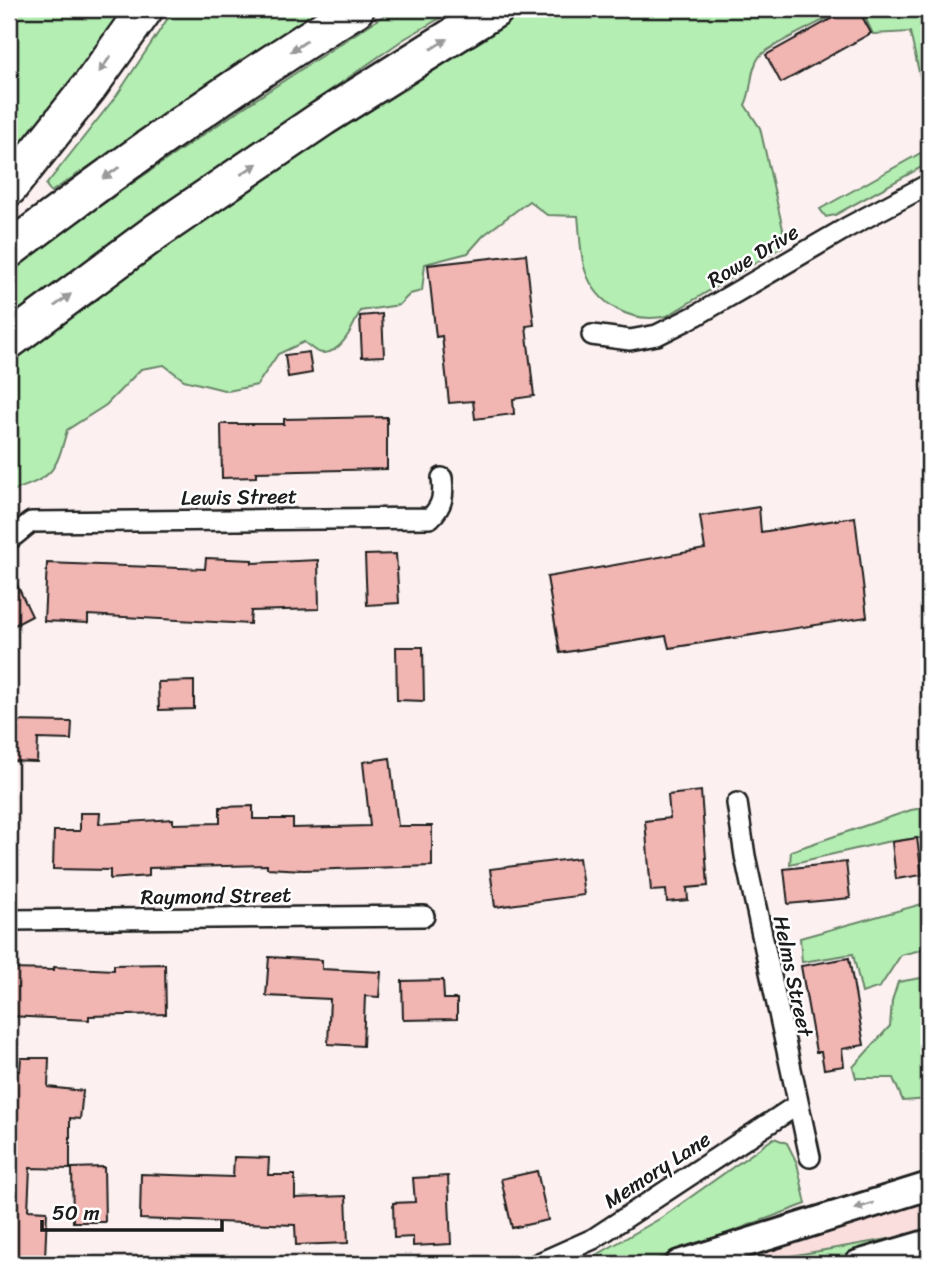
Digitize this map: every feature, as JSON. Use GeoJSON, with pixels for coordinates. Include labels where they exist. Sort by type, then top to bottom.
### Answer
{"type":"FeatureCollection","features":[{"type":"Feature","properties":{"kind":"highway"},"geometry":{"type":"LineString","coordinates":[[9,188],[90,86],[145,9]]}},
{"type":"Feature","properties":{"kind":"highway"},"geometry":{"type":"LineString","coordinates":[[9,250],[206,107],[356,9]]}},
{"type":"Feature","properties":{"kind":"highway"},"geometry":{"type":"LineString","coordinates":[[9,341],[157,231],[323,118],[496,9]]}},
{"type":"Feature","properties":{"kind":"street","name":"Rowe Drive"},"geometry":{"type":"LineString","coordinates":[[592,335],[630,340],[657,335],[929,184]]}},
{"type":"Feature","properties":{"kind":"street","name":"Lewis Street"},"geometry":{"type":"LineString","coordinates":[[9,540],[31,522],[430,518],[441,502],[442,478]]}},
{"type":"Feature","properties":{"kind":"street","name":"Helms Street"},"geometry":{"type":"LineString","coordinates":[[737,803],[745,856],[810,1157]]}},
{"type":"Feature","properties":{"kind":"street","name":"Raymond Street"},"geometry":{"type":"LineString","coordinates":[[9,920],[424,916]]}},
{"type":"Feature","properties":{"kind":"street","name":"Memory Lane"},"geometry":{"type":"LineString","coordinates":[[537,1264],[593,1239],[797,1105]]}},
{"type":"Feature","properties":{"kind":"street"},"geometry":{"type":"LineString","coordinates":[[679,1264],[929,1186]]}},
{"type":"Feature","properties":{"kind":"street"},"geometry":{"type":"LineString","coordinates":[[858,1264],[929,1243]]}},
{"type":"Feature","properties":{"kind":"shaded area"},"geometry":{"type":"Polygon","coordinates":[[[929,1186],[929,1264],[679,1264],[929,1186]]]}},
{"type":"Feature","properties":{"kind":"green space"},"geometry":{"type":"Polygon","coordinates":[[[9,9],[131,9],[9,172],[9,9]]]}},
{"type":"Feature","properties":{"kind":"green space"},"geometry":{"type":"Polygon","coordinates":[[[174,9],[323,9],[51,192],[46,185],[117,95],[174,9]]]}},
{"type":"Feature","properties":{"kind":"green space"},"geometry":{"type":"Polygon","coordinates":[[[394,9],[456,9],[404,39],[246,149],[9,322],[9,272],[199,137],[394,9]]]}},
{"type":"Feature","properties":{"kind":"green space"},"geometry":{"type":"Polygon","coordinates":[[[528,9],[846,9],[764,52],[754,69],[745,105],[760,128],[783,229],[782,247],[667,316],[641,317],[617,309],[598,294],[591,283],[582,257],[578,216],[547,215],[529,201],[484,235],[468,253],[425,264],[422,291],[410,294],[399,305],[360,311],[345,339],[333,351],[318,352],[304,342],[278,354],[257,385],[228,391],[184,380],[164,365],[141,369],[106,405],[67,430],[59,457],[50,472],[35,482],[9,492],[9,362],[264,178],[394,91],[528,9]]]}},
{"type":"Feature","properties":{"kind":"green space"},"geometry":{"type":"Polygon","coordinates":[[[861,9],[929,9],[929,117],[910,32],[873,34],[861,9]]]}},
{"type":"Feature","properties":{"kind":"green space"},"geometry":{"type":"Polygon","coordinates":[[[929,142],[929,163],[835,215],[826,217],[820,209],[924,151],[929,142]]]}},
{"type":"Feature","properties":{"kind":"green space"},"geometry":{"type":"Polygon","coordinates":[[[929,807],[929,837],[886,842],[790,864],[791,851],[911,810],[929,807]]]}},
{"type":"Feature","properties":{"kind":"green space"},"geometry":{"type":"Polygon","coordinates":[[[929,902],[929,948],[901,955],[880,987],[862,993],[853,954],[802,962],[800,938],[929,902]]]}},
{"type":"Feature","properties":{"kind":"green space"},"geometry":{"type":"Polygon","coordinates":[[[929,978],[929,1099],[903,1101],[893,1078],[856,1078],[853,1067],[890,1026],[892,1001],[898,982],[929,978]]]}},
{"type":"Feature","properties":{"kind":"green space"},"geometry":{"type":"Polygon","coordinates":[[[774,1138],[787,1143],[797,1163],[806,1204],[644,1264],[581,1264],[661,1218],[774,1138]]]}},
{"type":"Feature","properties":{"kind":"green space"},"geometry":{"type":"Polygon","coordinates":[[[929,1232],[929,1264],[772,1264],[779,1258],[929,1232]]]}},
{"type":"Feature","properties":{"kind":"building"},"geometry":{"type":"Polygon","coordinates":[[[849,9],[858,9],[871,33],[781,83],[766,55],[849,9]]]}},
{"type":"Feature","properties":{"kind":"building"},"geometry":{"type":"Polygon","coordinates":[[[526,254],[534,325],[526,326],[534,396],[513,399],[514,414],[475,419],[473,401],[449,403],[442,336],[436,337],[428,265],[526,254]]]}},
{"type":"Feature","properties":{"kind":"building"},"geometry":{"type":"Polygon","coordinates":[[[382,314],[384,356],[362,357],[360,316],[382,314]]]}},
{"type":"Feature","properties":{"kind":"building"},"geometry":{"type":"Polygon","coordinates":[[[309,352],[312,373],[288,377],[285,355],[309,352]]]}},
{"type":"Feature","properties":{"kind":"building"},"geometry":{"type":"Polygon","coordinates":[[[387,417],[387,469],[256,472],[256,477],[222,478],[221,424],[284,424],[284,419],[387,417]]]}},
{"type":"Feature","properties":{"kind":"building"},"geometry":{"type":"Polygon","coordinates":[[[759,507],[761,532],[855,517],[867,617],[669,648],[666,636],[560,653],[547,577],[705,549],[700,516],[759,507]]]}},
{"type":"Feature","properties":{"kind":"building"},"geometry":{"type":"Polygon","coordinates":[[[396,554],[399,603],[367,605],[365,555],[396,554]]]}},
{"type":"Feature","properties":{"kind":"building"},"geometry":{"type":"Polygon","coordinates":[[[206,558],[252,560],[252,563],[318,560],[319,609],[251,611],[250,624],[88,615],[88,623],[44,621],[47,563],[205,569],[206,558]]]}},
{"type":"Feature","properties":{"kind":"building"},"geometry":{"type":"Polygon","coordinates":[[[9,568],[32,616],[9,628],[9,568]]]}},
{"type":"Feature","properties":{"kind":"building"},"geometry":{"type":"Polygon","coordinates":[[[396,647],[423,647],[424,701],[397,700],[396,647]]]}},
{"type":"Feature","properties":{"kind":"building"},"geometry":{"type":"Polygon","coordinates":[[[194,681],[194,709],[159,710],[158,682],[194,681]]]}},
{"type":"Feature","properties":{"kind":"building"},"geometry":{"type":"Polygon","coordinates":[[[9,721],[72,722],[71,740],[38,739],[37,762],[9,761],[9,721]]]}},
{"type":"Feature","properties":{"kind":"building"},"geometry":{"type":"Polygon","coordinates":[[[390,758],[398,826],[432,826],[432,866],[304,870],[267,868],[267,865],[149,868],[149,876],[110,879],[110,870],[53,869],[54,831],[80,831],[80,813],[100,813],[99,824],[173,819],[173,824],[220,823],[220,807],[253,806],[253,819],[293,819],[293,828],[370,826],[363,762],[390,758]]]}},
{"type":"Feature","properties":{"kind":"building"},"geometry":{"type":"Polygon","coordinates":[[[701,791],[708,886],[687,888],[688,900],[667,902],[666,890],[651,891],[645,821],[670,818],[668,795],[701,791]]]}},
{"type":"Feature","properties":{"kind":"building"},"geometry":{"type":"Polygon","coordinates":[[[917,838],[922,875],[896,879],[892,842],[917,838]]]}},
{"type":"Feature","properties":{"kind":"building"},"geometry":{"type":"Polygon","coordinates":[[[579,858],[584,895],[495,907],[490,869],[579,858]]]}},
{"type":"Feature","properties":{"kind":"building"},"geometry":{"type":"Polygon","coordinates":[[[846,862],[850,898],[788,904],[784,869],[846,862]]]}},
{"type":"Feature","properties":{"kind":"building"},"geometry":{"type":"Polygon","coordinates":[[[269,957],[322,960],[322,969],[381,972],[379,997],[365,996],[363,1046],[328,1044],[330,999],[266,996],[269,957]]]}},
{"type":"Feature","properties":{"kind":"building"},"geometry":{"type":"Polygon","coordinates":[[[849,958],[864,1045],[842,1049],[844,1066],[824,1069],[821,1052],[816,1052],[801,966],[849,958]]]}},
{"type":"Feature","properties":{"kind":"building"},"geometry":{"type":"Polygon","coordinates":[[[165,964],[166,1014],[89,1016],[89,1020],[9,1016],[9,969],[54,970],[54,967],[114,970],[114,965],[165,964]]]}},
{"type":"Feature","properties":{"kind":"building"},"geometry":{"type":"Polygon","coordinates":[[[443,980],[444,999],[457,999],[457,1019],[403,1020],[402,981],[443,980]]]}},
{"type":"Feature","properties":{"kind":"building"},"geometry":{"type":"Polygon","coordinates":[[[21,1058],[49,1058],[48,1087],[83,1091],[80,1119],[70,1118],[70,1169],[30,1168],[28,1210],[47,1211],[45,1259],[9,1258],[9,1070],[20,1071],[21,1058]]]}},
{"type":"Feature","properties":{"kind":"building"},"geometry":{"type":"Polygon","coordinates":[[[234,1157],[269,1158],[268,1175],[295,1175],[295,1198],[346,1196],[348,1243],[296,1245],[295,1225],[140,1219],[141,1174],[233,1177],[234,1157]]]}},
{"type":"Feature","properties":{"kind":"building"},"geometry":{"type":"Polygon","coordinates":[[[104,1167],[105,1222],[73,1222],[72,1168],[104,1167]]]}},
{"type":"Feature","properties":{"kind":"building"},"geometry":{"type":"Polygon","coordinates":[[[537,1171],[548,1220],[512,1228],[501,1179],[537,1171]]]}},
{"type":"Feature","properties":{"kind":"building"},"geometry":{"type":"Polygon","coordinates":[[[448,1176],[451,1244],[413,1246],[413,1237],[394,1238],[393,1203],[415,1202],[413,1178],[448,1176]]]}}]}
